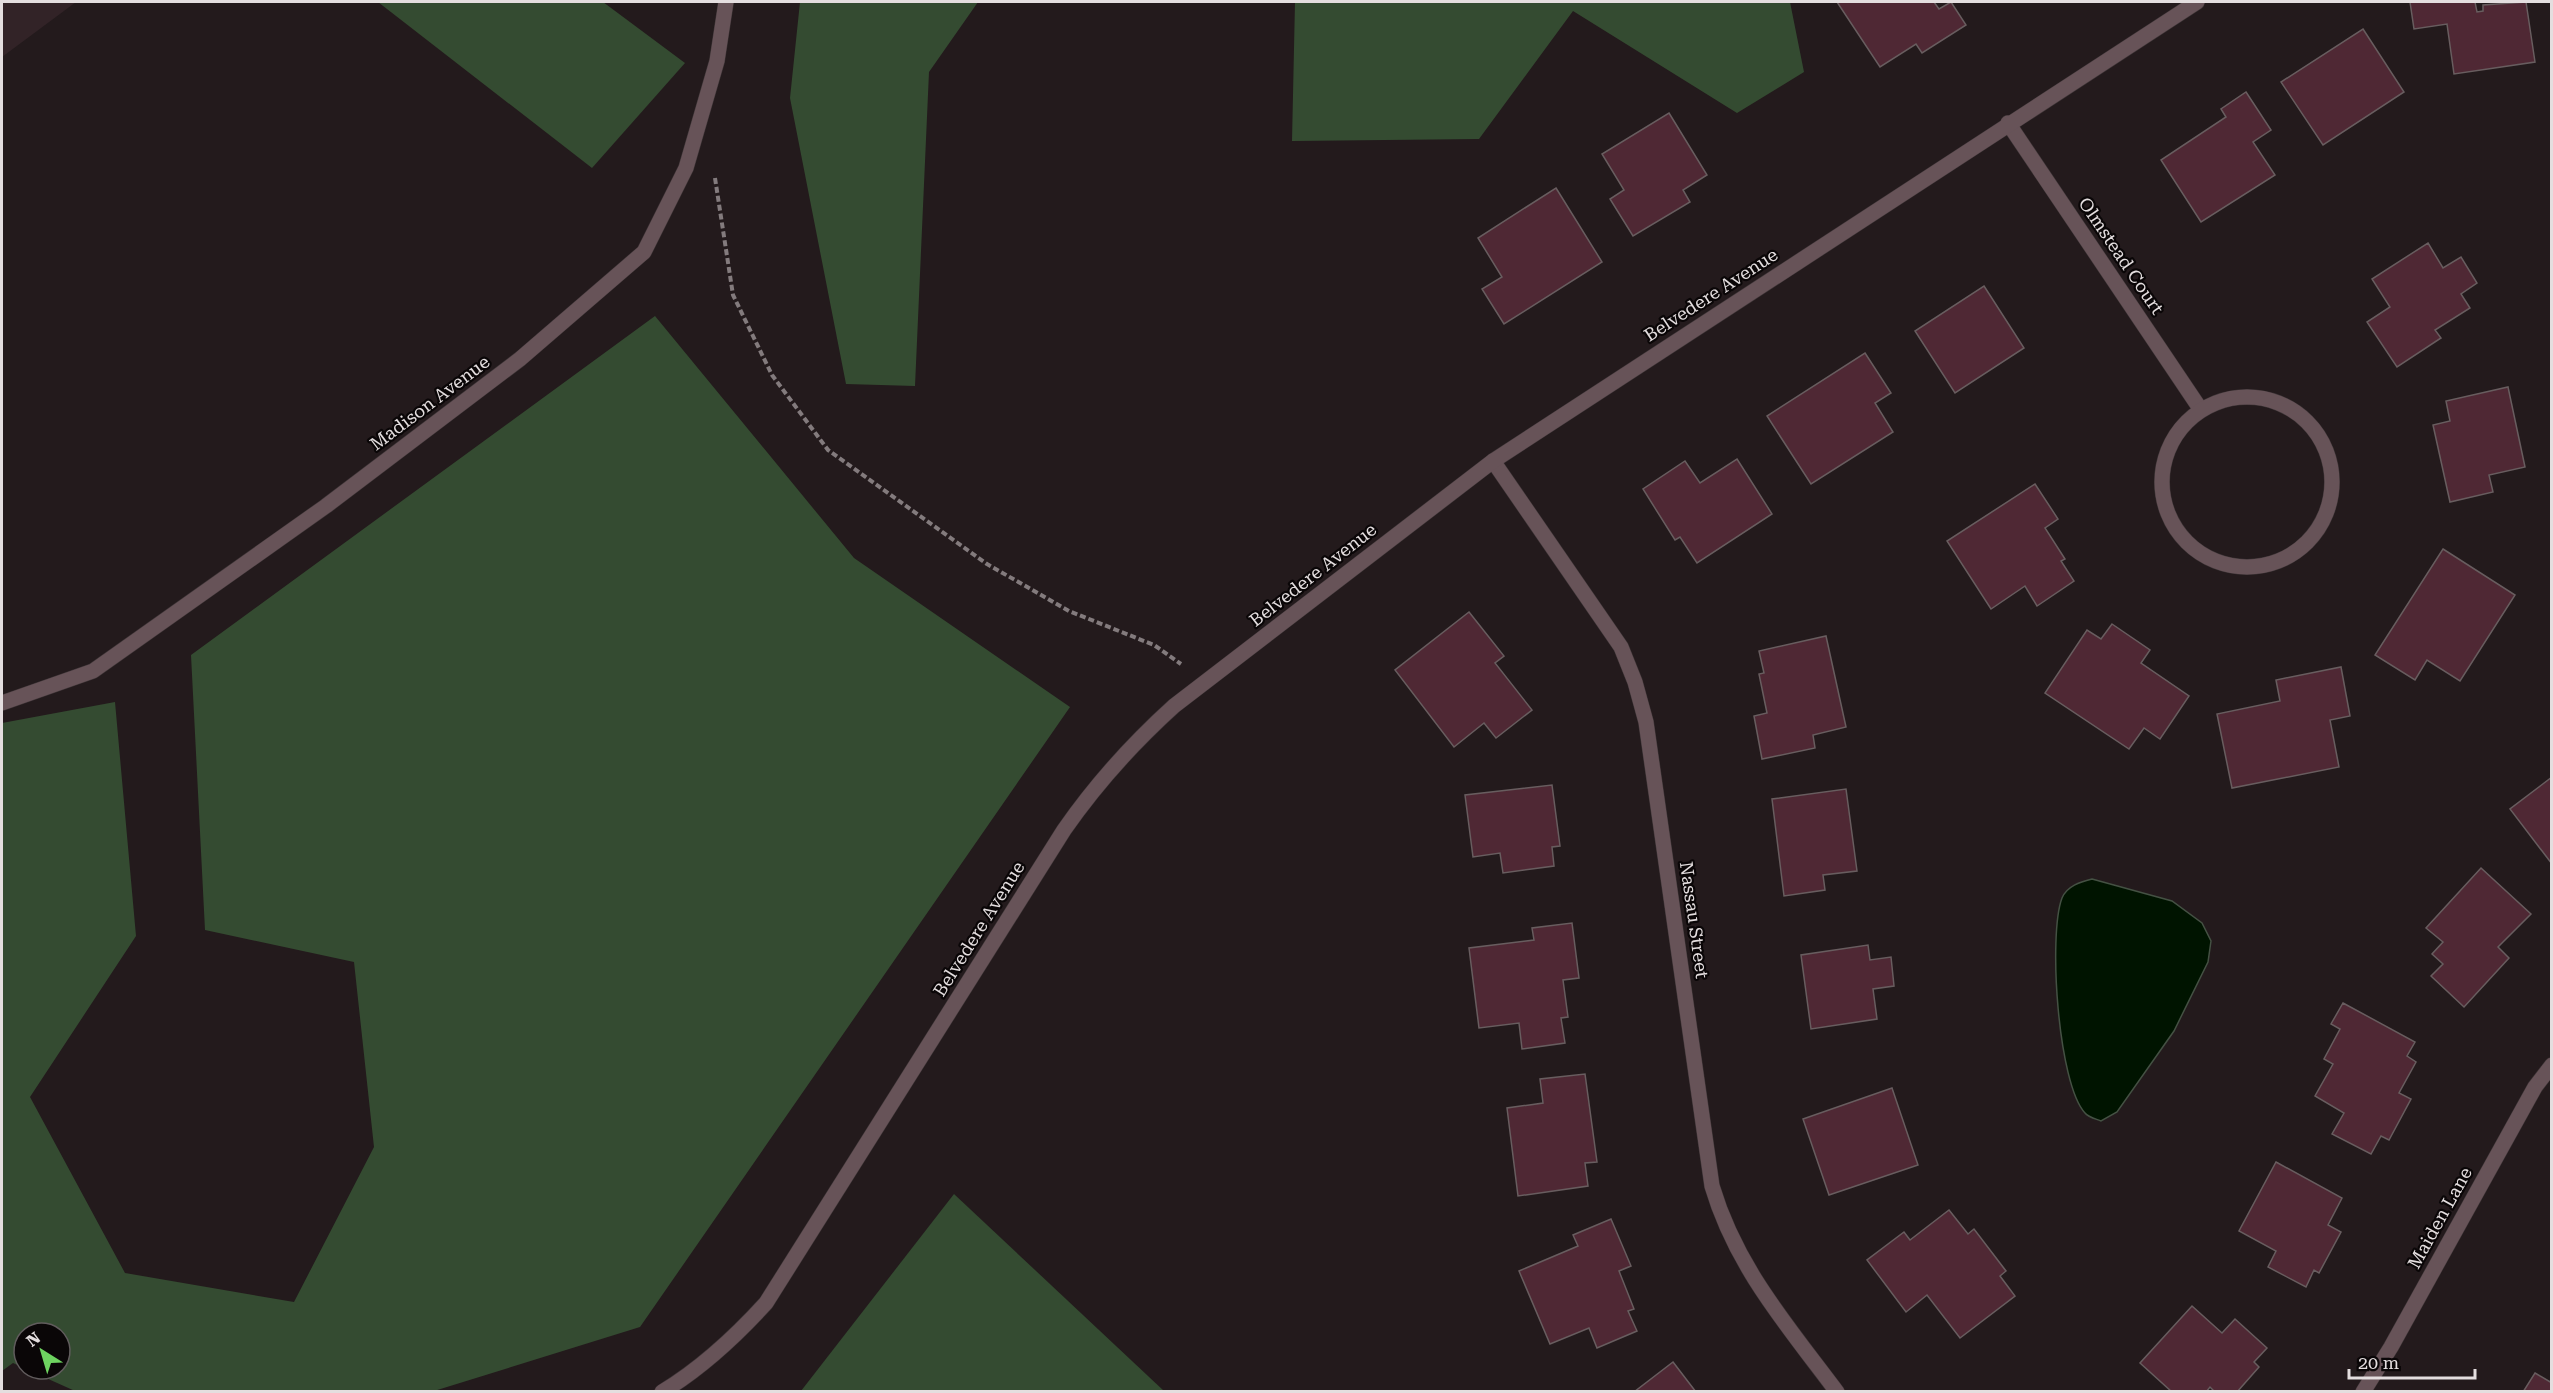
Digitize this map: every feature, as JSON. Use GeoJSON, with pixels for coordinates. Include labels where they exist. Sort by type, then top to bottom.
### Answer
{"type":"FeatureCollection","features":[{"type":"Feature","properties":{"kind":"street","name":"Madison Avenue"},"geometry":{"type":"LineString","coordinates":[[2,703],[93,670],[103,664],[326,506],[511,366],[644,252],[686,168],[717,61],[726,2]]}},
{"type":"Feature","properties":{"kind":"street","name":"Belvedere Avenue"},"geometry":{"type":"LineString","coordinates":[[662,1392],[707,1361],[738,1334],[766,1303],[1089,794],[1144,732],[1494,461],[2008,123],[2197,2]]}},
{"type":"Feature","properties":{"kind":"street","name":"Olmstead Court"},"geometry":{"type":"LineString","coordinates":[[2008,123],[2201,410]]}},
{"type":"Feature","properties":{"kind":"street"},"geometry":{"type":"LineString","coordinates":[[2243,396],[2266,398],[2286,406],[2305,419],[2319,436],[2329,456],[2332,478],[2330,500],[2323,521],[2310,539],[2293,554],[2262,565],[2229,566],[2207,558],[2189,545],[2175,527],[2166,507],[2162,486],[2164,463],[2171,443],[2184,424],[2201,410],[2221,400],[2243,396]]}},
{"type":"Feature","properties":{"kind":"street","name":"Nassau Street"},"geometry":{"type":"LineString","coordinates":[[1494,461],[1621,647],[1635,682],[1646,722],[1712,1186],[1730,1237],[1744,1264],[1837,1392]]}},
{"type":"Feature","properties":{"kind":"street","name":"Maiden Lane"},"geometry":{"type":"LineString","coordinates":[[2363,1392],[2391,1347],[2535,1087],[2552,1065]]}},
{"type":"Feature","properties":{"kind":"path"},"geometry":{"type":"LineString","coordinates":[[713,166],[733,295],[772,375],[828,450],[987,564],[1069,611],[1154,645],[1206,682]]}},
{"type":"Feature","properties":{"kind":"shaded area"},"geometry":{"type":"Polygon","coordinates":[[[2,2],[76,2],[2,57],[2,2]]]}},
{"type":"Feature","properties":{"kind":"shaded area"},"geometry":{"type":"Polygon","coordinates":[[[2092,879],[2172,901],[2202,923],[2211,941],[2208,962],[2174,1031],[2117,1112],[2101,1121],[2085,1113],[2076,1097],[2068,1072],[2062,1042],[2056,975],[2058,917],[2062,898],[2071,888],[2092,879]]]}},
{"type":"Feature","properties":{"kind":"green space"},"geometry":{"type":"Polygon","coordinates":[[[378,2],[603,2],[685,63],[592,168],[378,2]]]}},
{"type":"Feature","properties":{"kind":"green space"},"geometry":{"type":"Polygon","coordinates":[[[800,2],[978,2],[929,72],[915,386],[846,384],[790,98],[800,2]]]}},
{"type":"Feature","properties":{"kind":"green space"},"geometry":{"type":"Polygon","coordinates":[[[1295,2],[1790,2],[1804,72],[1737,113],[1573,11],[1479,139],[1292,141],[1295,2]]]}},
{"type":"Feature","properties":{"kind":"green space"},"geometry":{"type":"Polygon","coordinates":[[[655,316],[854,558],[1070,707],[640,1327],[434,1391],[75,1391],[53,1381],[72,1381],[72,1321],[12,1321],[12,1364],[2,1371],[2,723],[115,702],[136,936],[30,1097],[125,1273],[294,1302],[374,1147],[354,962],[205,930],[191,655],[655,316]]]}},
{"type":"Feature","properties":{"kind":"green space"},"geometry":{"type":"Polygon","coordinates":[[[954,1194],[1164,1391],[801,1391],[954,1194]]]}},
{"type":"Feature","properties":{"kind":"building"},"geometry":{"type":"Polygon","coordinates":[[[1837,2],[1934,2],[1939,9],[1951,2],[1966,25],[1922,53],[1916,44],[1880,67],[1837,2]]]}},
{"type":"Feature","properties":{"kind":"building"},"geometry":{"type":"Polygon","coordinates":[[[2410,2],[2475,2],[2477,12],[2483,11],[2483,5],[2526,2],[2535,62],[2454,74],[2447,24],[2414,29],[2410,2]]]}},
{"type":"Feature","properties":{"kind":"building"},"geometry":{"type":"Polygon","coordinates":[[[2363,29],[2404,92],[2323,145],[2281,82],[2363,29]]]}},
{"type":"Feature","properties":{"kind":"building"},"geometry":{"type":"Polygon","coordinates":[[[2246,92],[2271,130],[2253,142],[2275,175],[2201,222],[2161,160],[2226,117],[2221,109],[2246,92]]]}},
{"type":"Feature","properties":{"kind":"building"},"geometry":{"type":"Polygon","coordinates":[[[1669,113],[1707,175],[1683,190],[1690,202],[1633,236],[1610,199],[1624,190],[1602,154],[1669,113]]]}},
{"type":"Feature","properties":{"kind":"building"},"geometry":{"type":"Polygon","coordinates":[[[1556,188],[1602,262],[1504,324],[1482,289],[1502,277],[1478,238],[1556,188]]]}},
{"type":"Feature","properties":{"kind":"building"},"geometry":{"type":"Polygon","coordinates":[[[2428,243],[2443,268],[2461,257],[2477,283],[2461,294],[2470,308],[2435,330],[2441,338],[2397,367],[2367,322],[2390,307],[2372,279],[2428,243]]]}},
{"type":"Feature","properties":{"kind":"building"},"geometry":{"type":"Polygon","coordinates":[[[1984,286],[2024,348],[1955,393],[1915,331],[1984,286]]]}},
{"type":"Feature","properties":{"kind":"building"},"geometry":{"type":"Polygon","coordinates":[[[1865,353],[1891,393],[1875,403],[1893,432],[1811,484],[1767,416],[1865,353]]]}},
{"type":"Feature","properties":{"kind":"building"},"geometry":{"type":"Polygon","coordinates":[[[2508,387],[2525,467],[2489,475],[2493,492],[2450,502],[2433,425],[2450,421],[2446,401],[2508,387]]]}},
{"type":"Feature","properties":{"kind":"building"},"geometry":{"type":"Polygon","coordinates":[[[1737,459],[1772,514],[1697,563],[1680,537],[1675,540],[1643,489],[1685,461],[1700,483],[1737,459]]]}},
{"type":"Feature","properties":{"kind":"building"},"geometry":{"type":"Polygon","coordinates":[[[2035,484],[2058,519],[2045,528],[2065,559],[2061,561],[2074,581],[2037,606],[2025,586],[1991,609],[1947,541],[2035,484]]]}},
{"type":"Feature","properties":{"kind":"building"},"geometry":{"type":"Polygon","coordinates":[[[2443,549],[2515,595],[2460,681],[2427,660],[2415,680],[2375,655],[2443,549]]]}},
{"type":"Feature","properties":{"kind":"building"},"geometry":{"type":"Polygon","coordinates":[[[1469,612],[1504,656],[1495,663],[1532,710],[1496,738],[1484,723],[1454,747],[1395,670],[1469,612]]]}},
{"type":"Feature","properties":{"kind":"building"},"geometry":{"type":"Polygon","coordinates":[[[2112,624],[2150,650],[2141,663],[2189,696],[2160,739],[2144,728],[2129,749],[2045,693],[2087,630],[2101,639],[2112,624]]]}},
{"type":"Feature","properties":{"kind":"building"},"geometry":{"type":"Polygon","coordinates":[[[1826,636],[1846,727],[1813,735],[1815,748],[1762,759],[1754,716],[1767,713],[1759,674],[1764,673],[1759,651],[1826,636]]]}},
{"type":"Feature","properties":{"kind":"building"},"geometry":{"type":"Polygon","coordinates":[[[2341,667],[2350,716],[2330,720],[2339,767],[2232,788],[2217,714],[2280,701],[2276,680],[2341,667]]]}},
{"type":"Feature","properties":{"kind":"building"},"geometry":{"type":"Polygon","coordinates":[[[2552,777],[2552,864],[2510,809],[2552,777]]]}},
{"type":"Feature","properties":{"kind":"building"},"geometry":{"type":"Polygon","coordinates":[[[1552,785],[1560,846],[1552,847],[1554,866],[1503,873],[1500,853],[1473,857],[1465,795],[1552,785]]]}},
{"type":"Feature","properties":{"kind":"building"},"geometry":{"type":"Polygon","coordinates":[[[1846,789],[1857,871],[1823,875],[1825,890],[1784,896],[1772,799],[1846,789]]]}},
{"type":"Feature","properties":{"kind":"building"},"geometry":{"type":"Polygon","coordinates":[[[2481,868],[2531,914],[2498,947],[2509,958],[2464,1007],[2431,976],[2443,964],[2432,954],[2443,942],[2426,928],[2481,868]]]}},
{"type":"Feature","properties":{"kind":"building"},"geometry":{"type":"Polygon","coordinates":[[[1572,923],[1579,978],[1563,980],[1568,1017],[1561,1018],[1565,1043],[1522,1049],[1519,1023],[1479,1028],[1469,948],[1534,940],[1532,928],[1572,923]]]}},
{"type":"Feature","properties":{"kind":"building"},"geometry":{"type":"Polygon","coordinates":[[[1868,945],[1870,960],[1891,957],[1894,986],[1873,989],[1877,1019],[1811,1029],[1801,955],[1868,945]]]}},
{"type":"Feature","properties":{"kind":"building"},"geometry":{"type":"Polygon","coordinates":[[[2343,1003],[2415,1042],[2407,1056],[2416,1062],[2399,1093],[2411,1099],[2389,1140],[2381,1136],[2371,1154],[2332,1134],[2344,1113],[2315,1096],[2333,1064],[2324,1059],[2340,1029],[2331,1024],[2343,1003]]]}},
{"type":"Feature","properties":{"kind":"building"},"geometry":{"type":"Polygon","coordinates":[[[1585,1074],[1597,1162],[1585,1163],[1588,1186],[1518,1196],[1507,1108],[1543,1103],[1540,1079],[1585,1074]]]}},
{"type":"Feature","properties":{"kind":"building"},"geometry":{"type":"Polygon","coordinates":[[[1892,1088],[1918,1165],[1829,1195],[1803,1119],[1892,1088]]]}},
{"type":"Feature","properties":{"kind":"building"},"geometry":{"type":"Polygon","coordinates":[[[2276,1162],[2342,1198],[2328,1225],[2341,1232],[2319,1273],[2314,1270],[2306,1287],[2268,1267],[2276,1251],[2239,1231],[2276,1162]]]}},
{"type":"Feature","properties":{"kind":"building"},"geometry":{"type":"Polygon","coordinates":[[[1949,1210],[1968,1234],[1974,1229],[2006,1271],[2000,1276],[2015,1296],[1960,1338],[1927,1295],[1906,1312],[1867,1260],[1904,1232],[1910,1240],[1949,1210]]]}},
{"type":"Feature","properties":{"kind":"building"},"geometry":{"type":"Polygon","coordinates":[[[1611,1219],[1631,1266],[1619,1271],[1634,1309],[1628,1311],[1637,1331],[1597,1348],[1589,1328],[1550,1344],[1519,1271],[1578,1246],[1573,1235],[1611,1219]]]}},
{"type":"Feature","properties":{"kind":"building"},"geometry":{"type":"Polygon","coordinates":[[[2192,1306],[2222,1333],[2235,1319],[2267,1348],[2254,1362],[2259,1367],[2237,1392],[2215,1392],[2210,1387],[2206,1392],[2172,1392],[2140,1363],[2192,1306]]]}},
{"type":"Feature","properties":{"kind":"building"},"geometry":{"type":"Polygon","coordinates":[[[1673,1362],[1696,1392],[1634,1392],[1673,1362]]]}},
{"type":"Feature","properties":{"kind":"building"},"geometry":{"type":"Polygon","coordinates":[[[2535,1373],[2552,1383],[2552,1392],[2523,1392],[2535,1373]]]}}]}
